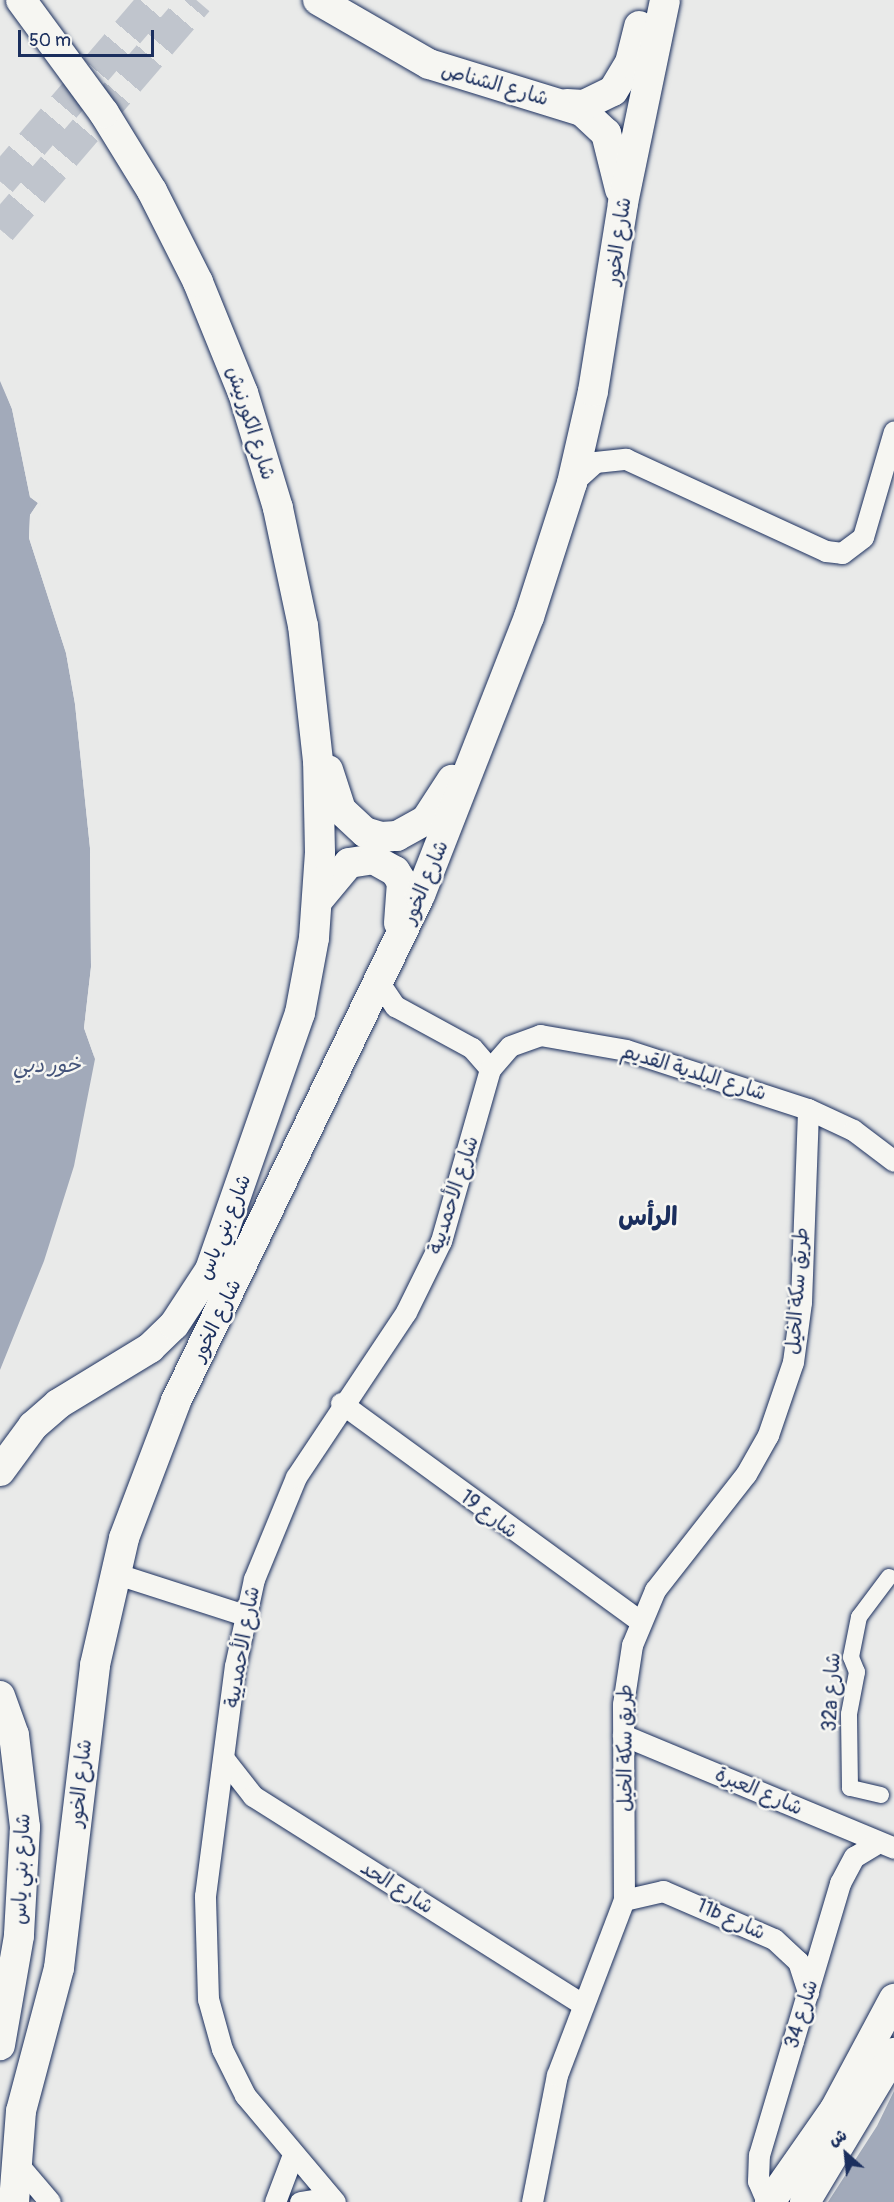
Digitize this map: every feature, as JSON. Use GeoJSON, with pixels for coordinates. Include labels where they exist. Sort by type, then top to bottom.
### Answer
{"type":"FeatureCollection","features":[{"type":"Feature","properties":{"kind":"main road","name":"شارع الكورنيش"},"geometry":{"type":"LineString","coordinates":[[21,0],[126,147],[176,236],[222,337],[278,508],[314,715],[318,900]]}},
{"type":"Feature","properties":{"kind":"main road","name":"شارع الشناص"},"geometry":{"type":"LineString","coordinates":[[318,0],[429,64],[567,104],[596,120],[606,133],[623,203]]}},
{"type":"Feature","properties":{"kind":"main road"},"geometry":{"type":"LineString","coordinates":[[567,104],[599,100],[624,78],[644,0]]}},
{"type":"Feature","properties":{"kind":"main road","name":"شارع الخور"},"geometry":{"type":"LineString","coordinates":[[14,2202],[15,2160],[26,2086],[54,1994],[88,1712],[114,1573],[165,1426],[384,975],[489,721],[572,483],[603,339],[623,203],[665,0]]}},
{"type":"Feature","properties":{"kind":"main road"},"geometry":{"type":"LineString","coordinates":[[314,715],[341,810],[365,832],[381,837],[407,832],[426,820],[489,721]]}},
{"type":"Feature","properties":{"kind":"main road"},"geometry":{"type":"LineString","coordinates":[[318,900],[349,863],[373,859],[395,871],[404,894],[384,975]]}},
{"type":"Feature","properties":{"kind":"main road","name":"شارع بني ياس"},"geometry":{"type":"LineString","coordinates":[[0,1471],[33,1426],[58,1404],[150,1348],[174,1325],[210,1270],[300,1013],[318,900]]}},
{"type":"Feature","properties":{"kind":"main road","name":"شارع بني ياس"},"geometry":{"type":"LineString","coordinates":[[0,1696],[14,1735],[25,1827],[11,1983],[0,2044]]}},
{"type":"Feature","properties":{"kind":"main road"},"geometry":{"type":"LineString","coordinates":[[11,1983],[54,1994]]}},
{"type":"Feature","properties":{"kind":"main road"},"geometry":{"type":"LineString","coordinates":[[769,2202],[835,2109],[894,1999]]}},
{"type":"Feature","properties":{"kind":"main road"},"geometry":{"type":"LineString","coordinates":[[805,2202],[894,2053]]}},
{"type":"Feature","properties":{"kind":"street","name":"شارع الخور"},"geometry":{"type":"LineString","coordinates":[[572,483],[595,462],[626,459],[826,551],[842,553],[863,537],[894,431]]}},
{"type":"Feature","properties":{"kind":"street"},"geometry":{"type":"LineString","coordinates":[[384,975],[405,1014],[472,1048],[490,1069],[510,1046]]}},
{"type":"Feature","properties":{"kind":"street"},"geometry":{"type":"LineString","coordinates":[[362,1022],[405,1014]]}},
{"type":"Feature","properties":{"kind":"street","name":"شارع البلدية القديم"},"geometry":{"type":"LineString","coordinates":[[472,1048],[510,1046],[557,1036],[615,1048],[707,1072],[807,1109],[852,1130],[894,1161]]}},
{"type":"Feature","properties":{"kind":"street","name":"شارع الأحمديية"},"geometry":{"type":"LineString","coordinates":[[333,2200],[292,2157],[232,2073],[208,1999],[205,1896],[224,1759],[245,1615],[292,1487],[341,1403],[427,1273],[453,1209],[490,1069]]}},
{"type":"Feature","properties":{"kind":"street","name":"طريق سكة الخيل"},"geometry":{"type":"LineString","coordinates":[[532,2202],[550,2099],[582,2004],[624,1900],[625,1674],[640,1621],[674,1562],[746,1474],[782,1399],[799,1330],[807,1109]]}},
{"type":"Feature","properties":{"kind":"street","name":"شارع 19"},"geometry":{"type":"LineString","coordinates":[[341,1403],[640,1621]]}},
{"type":"Feature","properties":{"kind":"street"},"geometry":{"type":"LineString","coordinates":[[114,1573],[245,1615]]}},
{"type":"Feature","properties":{"kind":"street","name":"32a شارع"},"geometry":{"type":"LineString","coordinates":[[881,1795],[850,1788],[849,1714],[858,1672],[851,1657],[859,1617],[889,1577]]}},
{"type":"Feature","properties":{"kind":"street","name":"شارع العبرة"},"geometry":{"type":"LineString","coordinates":[[623,1735],[887,1845]]}},
{"type":"Feature","properties":{"kind":"street","name":"شارع الحد"},"geometry":{"type":"LineString","coordinates":[[224,1759],[253,1796],[582,2004]]}},
{"type":"Feature","properties":{"kind":"street","name":"شارع 34"},"geometry":{"type":"LineString","coordinates":[[769,2202],[758,2181],[759,2155],[845,1869],[887,1845]]}},
{"type":"Feature","properties":{"kind":"street","name":"11b شارع"},"geometry":{"type":"LineString","coordinates":[[624,1900],[663,1891],[774,1939],[798,1961],[808,1992]]}},
{"type":"Feature","properties":{"kind":"street"},"geometry":{"type":"LineString","coordinates":[[275,2202],[292,2157]]}},
{"type":"Feature","properties":{"kind":"street"},"geometry":{"type":"LineString","coordinates":[[15,2160],[50,2202]]}},
{"type":"Feature","properties":{"kind":"street"},"geometry":{"type":"LineString","coordinates":[[300,2202],[333,2200]]}},
{"type":"Feature","properties":{"kind":"water","name":"خور دبي"},"geometry":{"type":"Polygon","coordinates":[[[0,381],[12,409],[30,497],[38,503],[30,515],[29,538],[66,653],[75,704],[90,848],[91,967],[84,1028],[95,1059],[74,1166],[44,1261],[0,1370],[0,381]]]}},
{"type":"Feature","properties":{"kind":"water"},"geometry":{"type":"Polygon","coordinates":[[[894,2091],[894,2202],[828,2202],[877,2126],[894,2091]]]}},
{"type":"Feature","properties":{"kind":"pier"},"geometry":{"type":"Polygon","coordinates":[[[0,378],[15,408],[33,495],[41,503],[32,538],[69,652],[78,703],[93,848],[94,967],[87,1027],[95,1059],[84,1028],[91,967],[90,848],[75,704],[66,653],[29,538],[30,515],[38,503],[30,497],[12,409],[0,378]]]}},
{"type":"Feature","properties":{"kind":"tunnel"},"geometry":{"type":"LineString","coordinates":[[0,181],[155,0]]}},
{"type":"Feature","properties":{"kind":"tunnel"},"geometry":{"type":"LineString","coordinates":[[0,229],[197,0]]}},
{"type":"Feature","properties":{"kind":"district","name":"الرأس"},"geometry":{"type":"Point","coordinates":[648,1218]}}]}
